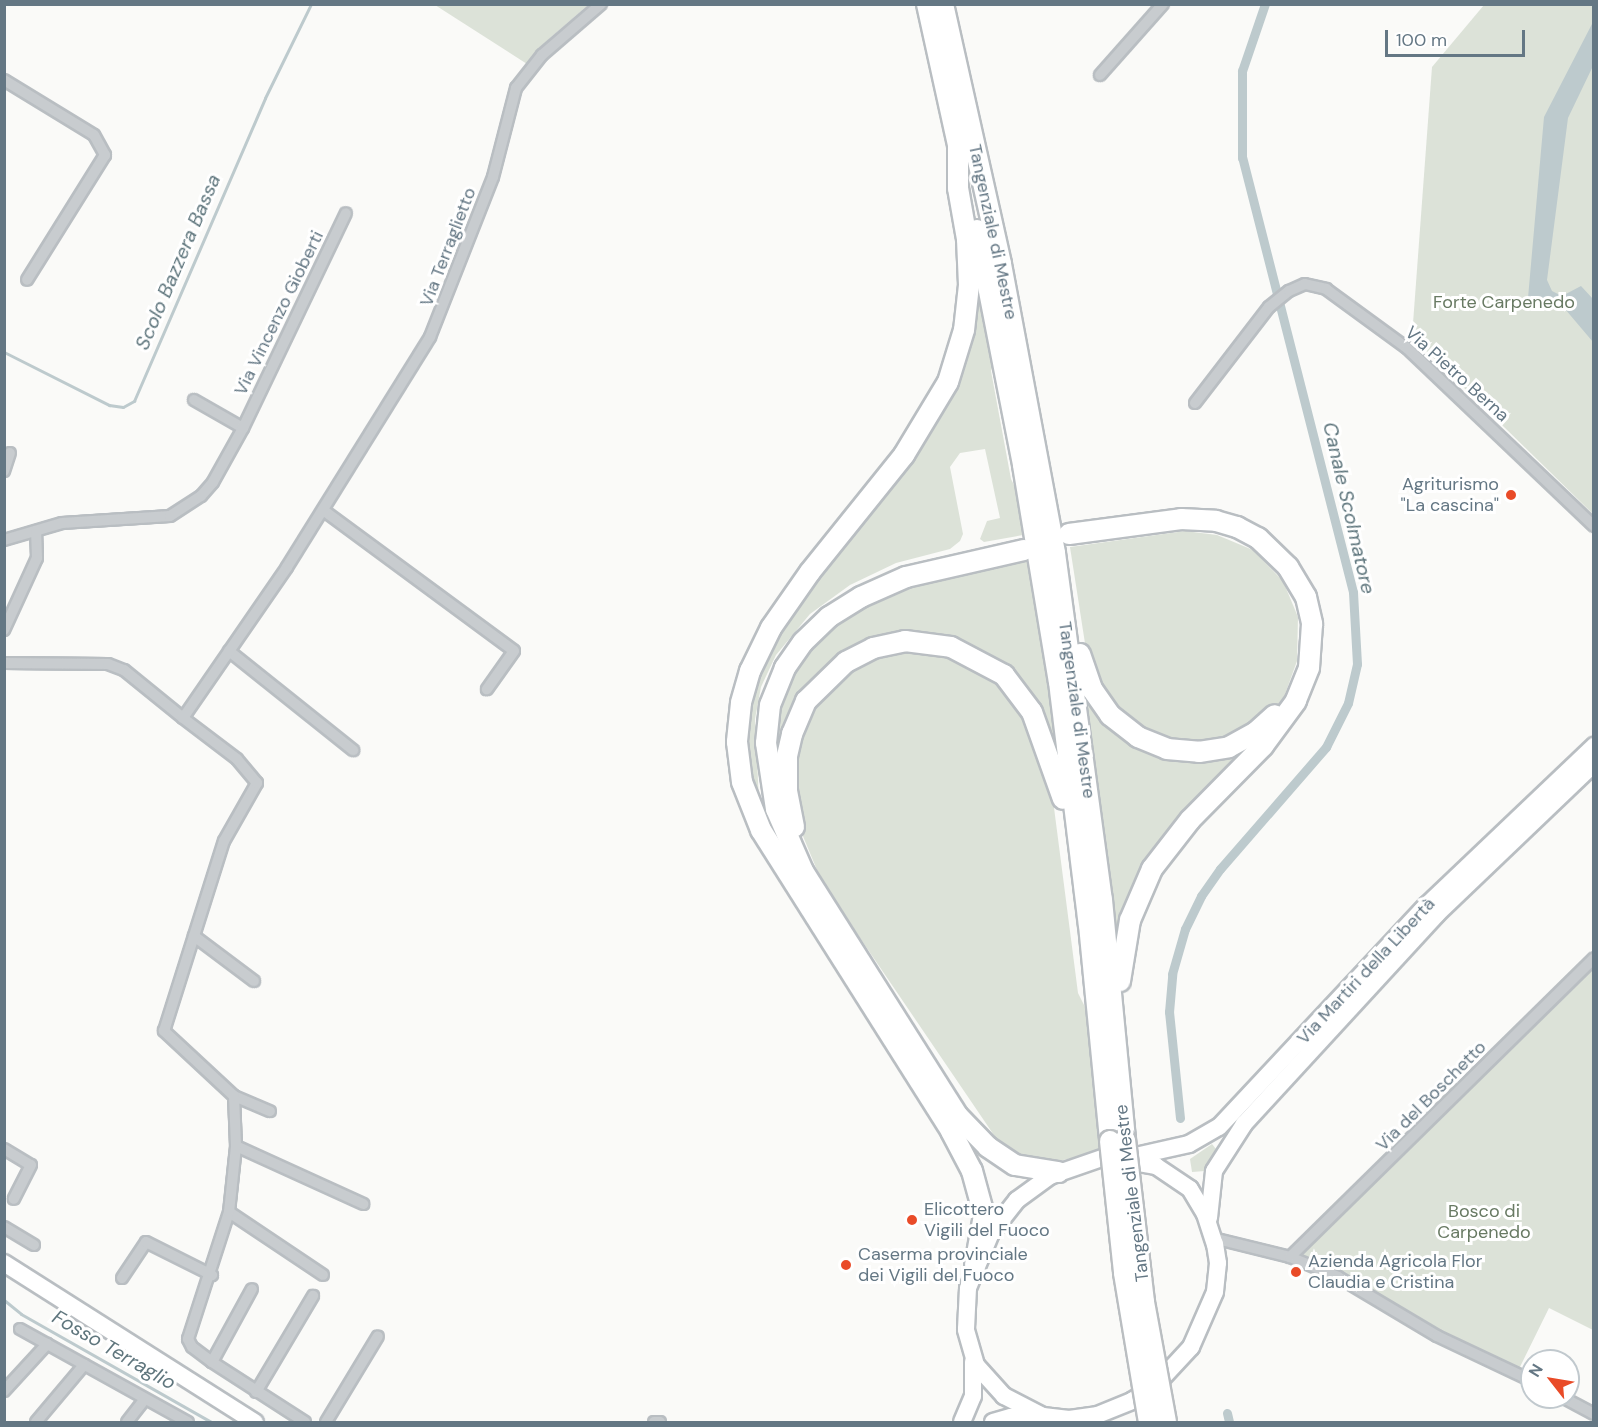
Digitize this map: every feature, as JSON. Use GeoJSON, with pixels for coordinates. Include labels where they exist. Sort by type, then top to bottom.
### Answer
{"type":"FeatureCollection","features":[{"type":"Feature","properties":{"kind":"highway","name":"Tangenziale di Mestre"},"geometry":{"type":"LineString","coordinates":[[927,4],[957,105],[969,123],[1065,544],[1116,1050],[1124,1273],[1149,1422]]}},
{"type":"Feature","properties":{"kind":"highway","name":"Tangenziale di Mestre"},"geometry":{"type":"LineString","coordinates":[[943,4],[957,105],[957,142],[1011,399],[1059,682],[1092,956],[1118,1146],[1166,1422]]}},
{"type":"Feature","properties":{"kind":"highway"},"geometry":{"type":"LineString","coordinates":[[957,142],[958,188],[967,239],[969,285],[964,330],[948,382],[904,455],[776,621],[755,658],[741,703],[737,742],[744,792],[768,843],[951,1131],[972,1171],[984,1215],[975,1265]]}},
{"type":"Feature","properties":{"kind":"highway"},"geometry":{"type":"LineString","coordinates":[[1065,544],[1181,519],[1216,521],[1237,527],[1258,538],[1288,567],[1306,597],[1312,624],[1309,668],[1290,710],[1263,746],[1178,834],[1145,883],[1123,950],[1116,1050]]}},
{"type":"Feature","properties":{"kind":"highway"},"geometry":{"type":"LineString","coordinates":[[1193,529],[1232,537],[1262,555],[1280,572],[1293,595],[1303,634],[1295,682],[1270,722],[1229,747],[1199,752],[1159,747],[1124,727],[1100,701],[1086,675],[1067,576],[1065,544],[1149,531],[1193,529]]}},
{"type":"Feature","properties":{"kind":"highway"},"geometry":{"type":"LineString","coordinates":[[819,923],[790,870],[760,785],[758,723],[762,696],[774,665],[812,619],[871,580],[927,560],[1024,545],[930,569],[873,590],[820,625],[784,668],[768,718],[769,776],[783,829],[820,900],[968,1128],[1015,1165],[1035,1171],[1058,1172]]}},
{"type":"Feature","properties":{"kind":"highway"},"geometry":{"type":"LineString","coordinates":[[820,900],[797,841],[787,792],[788,747],[800,711],[828,675],[864,652],[898,642],[937,644],[974,656],[994,668],[1012,683],[1032,712],[1059,783],[1079,917],[1092,956]]}},
{"type":"Feature","properties":{"kind":"main road","name":"Via Martiri della Libertà"},"geometry":{"type":"LineString","coordinates":[[1118,1146],[1173,1149],[1220,1127],[1427,905],[1593,746]]}},
{"type":"Feature","properties":{"kind":"main road","name":"Via Martiri della Libertà"},"geometry":{"type":"LineString","coordinates":[[1212,1234],[1209,1197],[1214,1171],[1244,1124],[1437,914],[1593,764]]}},
{"type":"Feature","properties":{"kind":"main road"},"geometry":{"type":"LineString","coordinates":[[962,1422],[973,1396],[972,1355],[965,1308],[975,1265],[991,1233],[1009,1209],[1033,1187],[1058,1172],[1118,1146],[1180,1179],[1199,1202],[1212,1234],[1218,1263],[1212,1302],[1201,1330],[1177,1366],[1148,1391],[1114,1410],[1080,1418],[1018,1416],[993,1422]]}},
{"type":"Feature","properties":{"kind":"main road"},"geometry":{"type":"LineString","coordinates":[[4,1263],[255,1422]]}},
{"type":"Feature","properties":{"kind":"main road"},"geometry":{"type":"LineString","coordinates":[[972,1355],[998,1391],[1020,1407],[1043,1416]]}},
{"type":"Feature","properties":{"kind":"street","name":"Via Terraglietto"},"geometry":{"type":"LineString","coordinates":[[183,718],[323,510],[430,337],[494,177],[516,88],[542,55],[601,4]]}},
{"type":"Feature","properties":{"kind":"street"},"geometry":{"type":"LineString","coordinates":[[1100,75],[1163,4]]}},
{"type":"Feature","properties":{"kind":"street"},"geometry":{"type":"LineString","coordinates":[[4,80],[94,135],[105,155],[27,280]]}},
{"type":"Feature","properties":{"kind":"street","name":"Via Vincenzo Gioberti"},"geometry":{"type":"LineString","coordinates":[[4,540],[62,523],[170,516],[183,510],[213,482],[243,428],[346,213]]}},
{"type":"Feature","properties":{"kind":"street","name":"Via Pietro Berna"},"geometry":{"type":"LineString","coordinates":[[1195,403],[1269,307],[1305,284],[1326,290],[1407,348],[1593,526]]}},
{"type":"Feature","properties":{"kind":"street","name":"Via Vincenzo Gioberti"},"geometry":{"type":"LineString","coordinates":[[194,400],[243,428]]}},
{"type":"Feature","properties":{"kind":"street"},"geometry":{"type":"LineString","coordinates":[[4,471],[10,453]]}},
{"type":"Feature","properties":{"kind":"street"},"geometry":{"type":"LineString","coordinates":[[323,510],[514,651],[487,689]]}},
{"type":"Feature","properties":{"kind":"street"},"geometry":{"type":"LineString","coordinates":[[4,630],[37,558],[36,531]]}},
{"type":"Feature","properties":{"kind":"street"},"geometry":{"type":"LineString","coordinates":[[229,651],[353,750]]}},
{"type":"Feature","properties":{"kind":"street"},"geometry":{"type":"LineString","coordinates":[[4,663],[108,664],[124,670],[237,759],[257,783],[224,841],[164,1031],[234,1096],[270,1111]]}},
{"type":"Feature","properties":{"kind":"street"},"geometry":{"type":"LineString","coordinates":[[194,936],[254,981]]}},
{"type":"Feature","properties":{"kind":"street","name":"Via del Boschetto"},"geometry":{"type":"LineString","coordinates":[[1290,1257],[1593,958]]}},
{"type":"Feature","properties":{"kind":"street"},"geometry":{"type":"LineString","coordinates":[[234,1096],[236,1146],[229,1212],[212,1275],[188,1339],[192,1347],[212,1362],[305,1422]]}},
{"type":"Feature","properties":{"kind":"street"},"geometry":{"type":"LineString","coordinates":[[236,1146],[363,1204]]}},
{"type":"Feature","properties":{"kind":"street"},"geometry":{"type":"LineString","coordinates":[[4,1149],[32,1166],[14,1199]]}},
{"type":"Feature","properties":{"kind":"street"},"geometry":{"type":"LineString","coordinates":[[229,1212],[323,1275]]}},
{"type":"Feature","properties":{"kind":"street"},"geometry":{"type":"LineString","coordinates":[[4,1227],[34,1245]]}},
{"type":"Feature","properties":{"kind":"street"},"geometry":{"type":"LineString","coordinates":[[1212,1234],[1290,1257],[1338,1277],[1437,1336],[1520,1375]]}},
{"type":"Feature","properties":{"kind":"street"},"geometry":{"type":"LineString","coordinates":[[122,1278],[146,1242],[212,1275]]}},
{"type":"Feature","properties":{"kind":"street"},"geometry":{"type":"LineString","coordinates":[[212,1362],[252,1288]]}},
{"type":"Feature","properties":{"kind":"street"},"geometry":{"type":"LineString","coordinates":[[256,1392],[313,1296]]}},
{"type":"Feature","properties":{"kind":"street"},"geometry":{"type":"LineString","coordinates":[[20,1329],[144,1400],[188,1422]]}},
{"type":"Feature","properties":{"kind":"street"},"geometry":{"type":"LineString","coordinates":[[326,1422],[378,1336]]}},
{"type":"Feature","properties":{"kind":"street"},"geometry":{"type":"LineString","coordinates":[[4,1391],[47,1344]]}},
{"type":"Feature","properties":{"kind":"street"},"geometry":{"type":"LineString","coordinates":[[36,1422],[84,1365]]}},
{"type":"Feature","properties":{"kind":"street"},"geometry":{"type":"LineString","coordinates":[[127,1422],[144,1400]]}},
{"type":"Feature","properties":{"kind":"street"},"geometry":{"type":"LineString","coordinates":[[654,1422],[660,1422]]}},
{"type":"Feature","properties":{"kind":"green space"},"geometry":{"type":"Polygon","coordinates":[[[435,5],[588,5],[550,38],[527,64],[435,5]]]}},
{"type":"Feature","properties":{"kind":"green space","name":"Forte Carpenedo"},"geometry":{"type":"Polygon","coordinates":[[[1484,5],[1593,5],[1593,514],[1412,337],[1432,67],[1484,5]]]}},
{"type":"Feature","properties":{"kind":"green space"},"geometry":{"type":"Polygon","coordinates":[[[978,283],[996,357],[991,371],[1011,479],[1019,495],[1023,535],[984,542],[980,539],[987,521],[1000,518],[985,449],[960,453],[950,467],[963,534],[960,541],[950,549],[896,563],[850,585],[810,614],[776,655],[761,687],[755,719],[759,801],[748,781],[744,723],[767,644],[930,420],[978,283]]]}},
{"type":"Feature","properties":{"kind":"green space"},"geometry":{"type":"Polygon","coordinates":[[[1186,521],[1220,525],[1241,532],[1258,541],[1271,551],[1286,568],[1299,589],[1308,615],[1310,635],[1308,663],[1297,694],[1282,718],[1189,816],[1154,860],[1133,901],[1118,947],[1084,696],[1091,694],[1111,720],[1149,746],[1179,754],[1212,753],[1247,742],[1280,717],[1300,685],[1308,653],[1307,615],[1298,590],[1285,569],[1258,542],[1241,533],[1203,524],[1140,527],[1186,521]]]}},
{"type":"Feature","properties":{"kind":"green space"},"geometry":{"type":"Polygon","coordinates":[[[1185,531],[1217,535],[1253,550],[1283,581],[1298,617],[1297,661],[1284,697],[1273,710],[1223,742],[1174,744],[1121,717],[1089,669],[1070,547],[1185,531]]]}},
{"type":"Feature","properties":{"kind":"green space"},"geometry":{"type":"Polygon","coordinates":[[[1026,554],[1059,743],[1053,744],[963,644],[850,652],[774,764],[778,702],[807,646],[879,592],[1026,554]]]}},
{"type":"Feature","properties":{"kind":"green space"},"geometry":{"type":"Polygon","coordinates":[[[945,647],[1018,696],[1053,800],[1078,993],[1087,1011],[1102,1151],[1046,1164],[1020,1158],[1000,1144],[822,882],[800,829],[792,796],[800,718],[868,652],[945,647]]]}},
{"type":"Feature","properties":{"kind":"green space","name":"Bosco di Carpenedo"},"geometry":{"type":"Polygon","coordinates":[[[1593,963],[1593,1330],[1549,1308],[1529,1349],[1520,1349],[1519,1369],[1440,1332],[1297,1255],[1593,963]]]}},
{"type":"Feature","properties":{"kind":"green space"},"geometry":{"type":"Polygon","coordinates":[[[1212,1144],[1216,1149],[1205,1171],[1192,1172],[1190,1159],[1212,1144]]]}},
{"type":"Feature","properties":{"kind":"shaded area"},"geometry":{"type":"Polygon","coordinates":[[[1593,22],[1593,66],[1568,118],[1547,280],[1552,291],[1562,296],[1581,286],[1593,299],[1593,342],[1565,309],[1528,298],[1544,117],[1593,22]]]}},
{"type":"Feature","properties":{"kind":"waterway","name":"Scolo Bazzera Bassa"},"geometry":{"type":"LineString","coordinates":[[4,352],[109,405],[123,407],[134,401],[265,98],[311,4]]}},
{"type":"Feature","properties":{"kind":"waterway","name":"Canale Scolmatore"},"geometry":{"type":"LineString","coordinates":[[1180,1118],[1169,1012],[1172,974],[1185,929],[1201,896],[1220,869],[1326,747],[1348,703],[1357,664],[1353,592],[1242,158],[1242,71],[1265,4]]}},
{"type":"Feature","properties":{"kind":"waterway","name":"Fosso Terraglio"},"geometry":{"type":"LineString","coordinates":[[4,1300],[21,1314],[211,1422]]}},
{"type":"Feature","properties":{"kind":"waterway","name":"Canale Scolmatore"},"geometry":{"type":"LineString","coordinates":[[1227,1413],[1229,1422]]}},
{"type":"Feature","properties":{"kind":"place","name":"Agriturismo \"La cascina\""},"geometry":{"type":"Point","coordinates":[1511,495]}},
{"type":"Feature","properties":{"kind":"place","name":"Elicottero Vigili del Fuoco"},"geometry":{"type":"Point","coordinates":[912,1220]}},
{"type":"Feature","properties":{"kind":"place","name":"Caserma provinciale dei Vigili del Fuoco"},"geometry":{"type":"Point","coordinates":[846,1265]}},
{"type":"Feature","properties":{"kind":"place","name":"Azienda Agricola Flor Claudia e Cristina"},"geometry":{"type":"Point","coordinates":[1296,1272]}}]}
